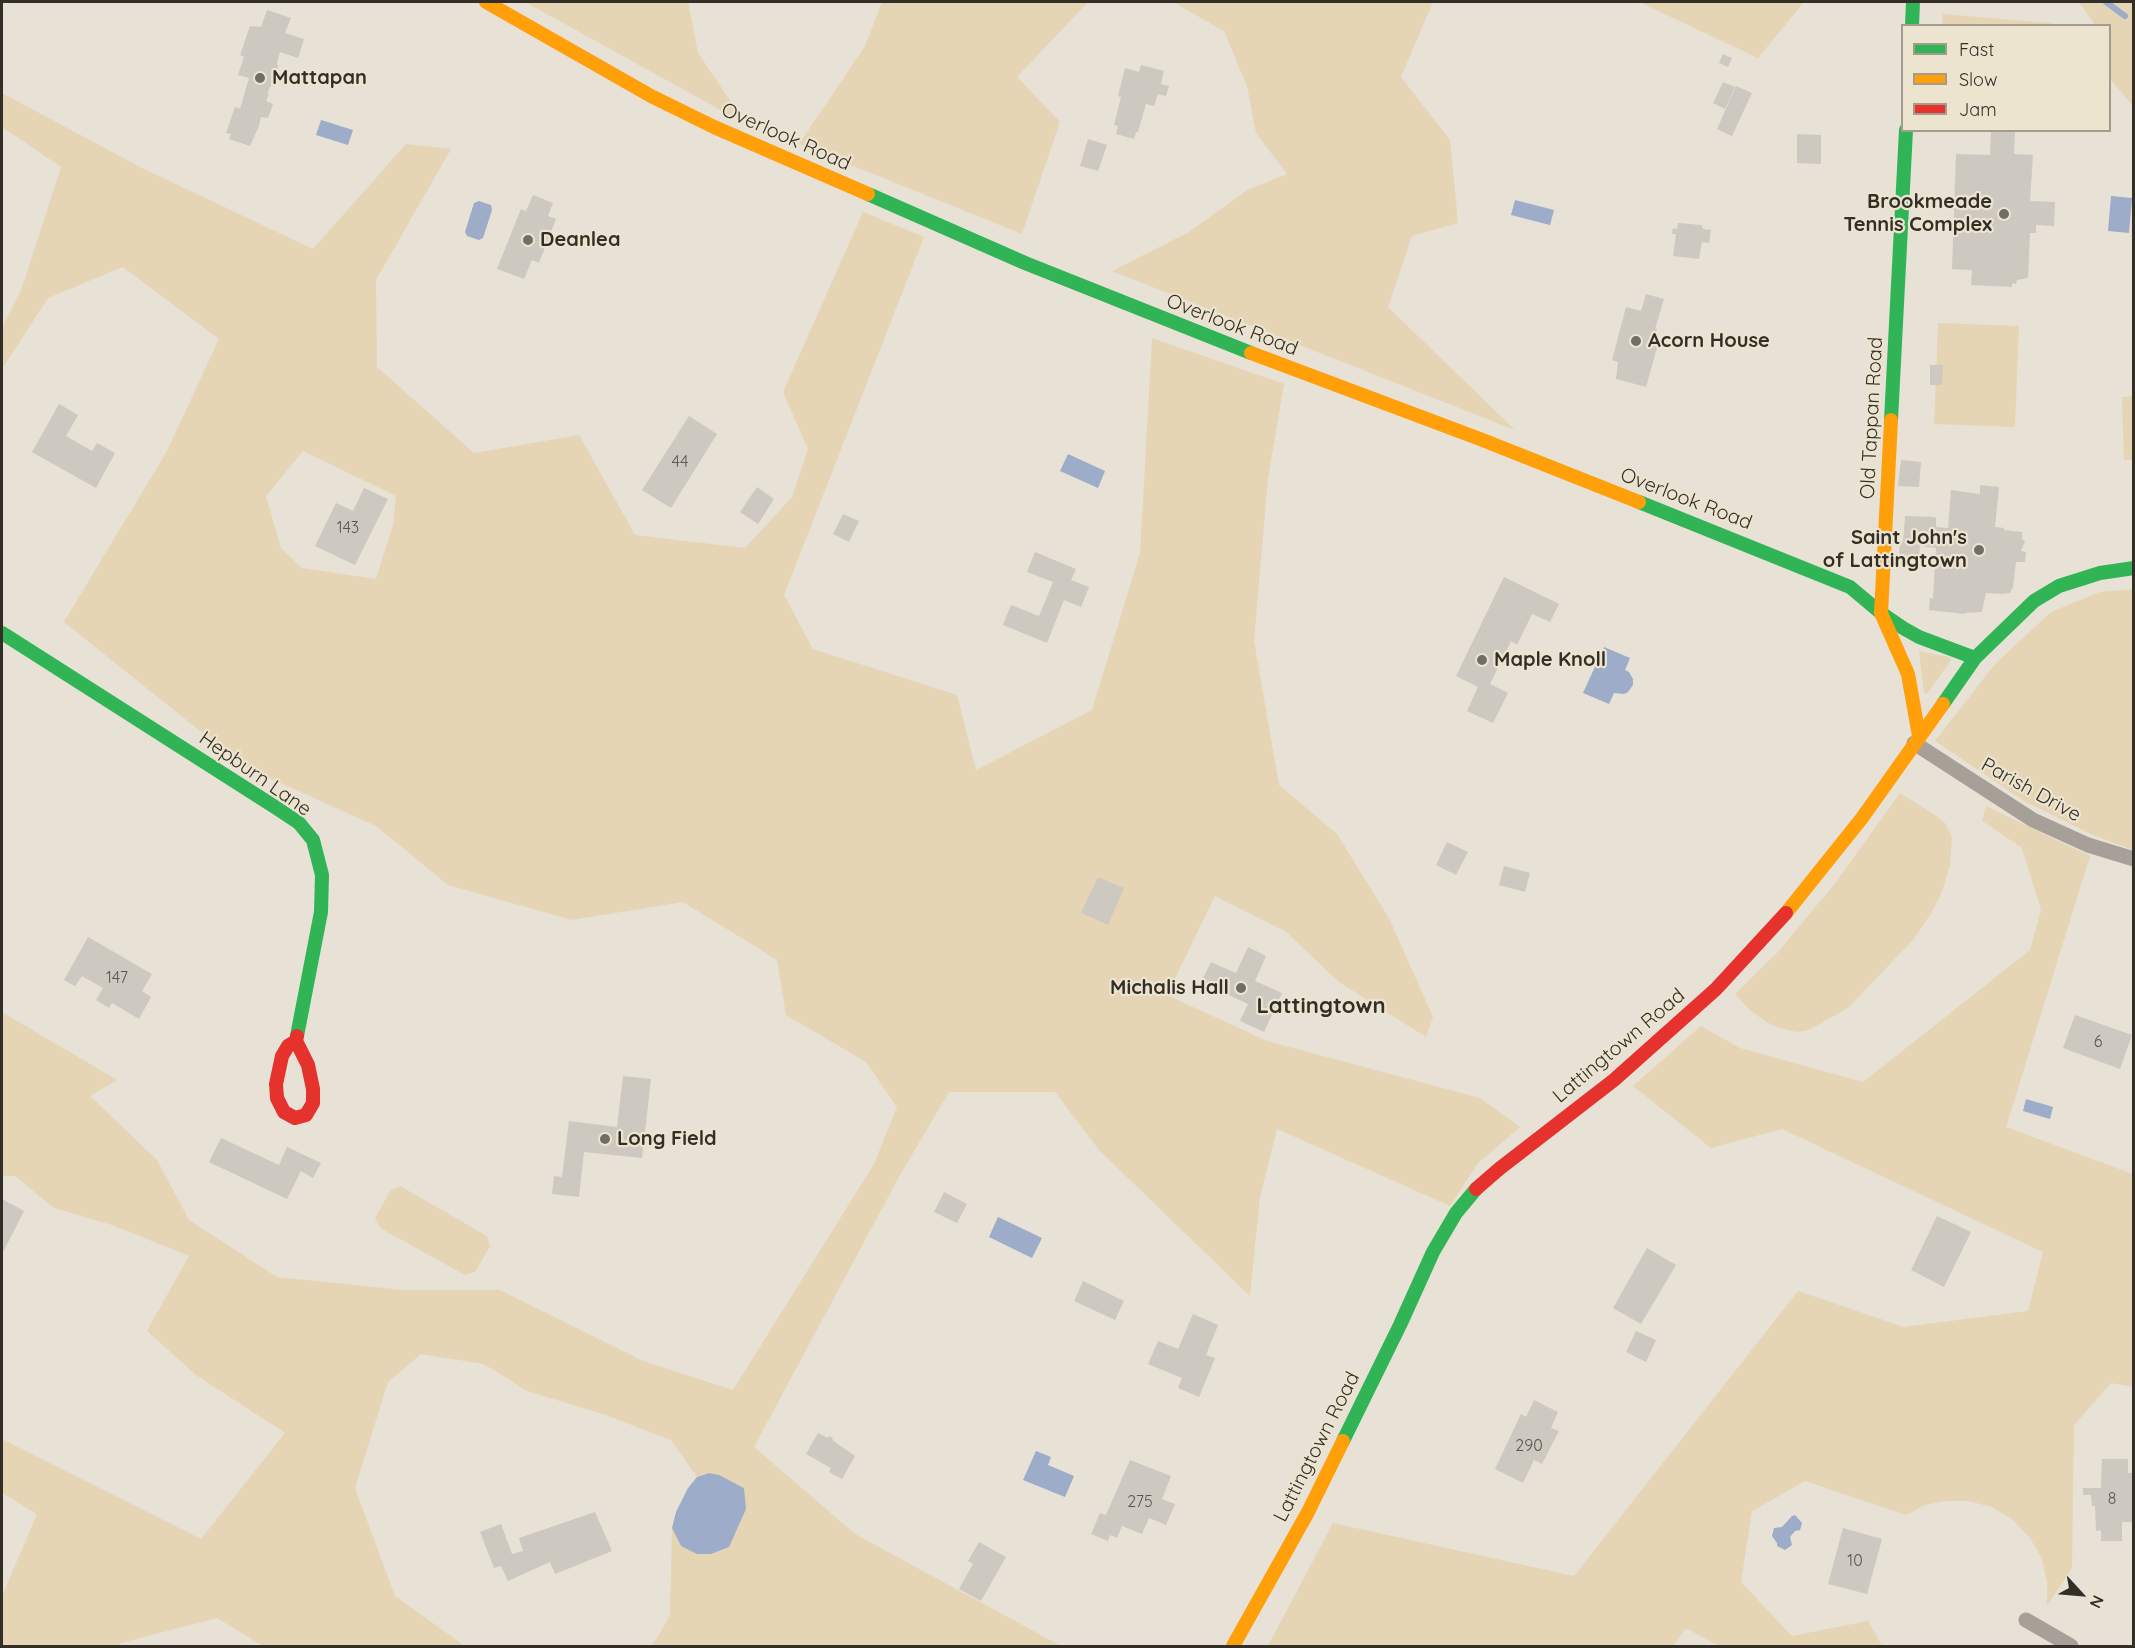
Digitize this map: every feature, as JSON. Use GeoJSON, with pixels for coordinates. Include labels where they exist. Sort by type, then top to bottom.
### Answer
{"type":"FeatureCollection","features":[{"type":"Feature","properties":{"kind":"street","name":"Overlook Road"},"geometry":{"type":"LineString","coordinates":[[486,2],[651,96],[743,140],[1025,263],[1176,325],[1480,439],[1850,587],[1881,613],[1919,637],[1975,658]]}},
{"type":"Feature","properties":{"kind":"street"},"geometry":{"type":"LineString","coordinates":[[1912,24],[1913,2]]}},
{"type":"Feature","properties":{"kind":"street","name":"Old Tappan Road"},"geometry":{"type":"LineString","coordinates":[[1906,132],[1881,613],[1908,674],[1916,740]]}},
{"type":"Feature","properties":{"kind":"street","name":"Lattingtown Road"},"geometry":{"type":"LineString","coordinates":[[1233,1647],[1308,1512],[1400,1325],[1433,1252],[1456,1213],[1478,1187],[1614,1080],[1716,989],[1785,914],[1862,818],[1975,658],[2034,601],[2059,586],[2100,573],[2133,568]]}},
{"type":"Feature","properties":{"kind":"street","name":"Hepburn Lane"},"geometry":{"type":"LineString","coordinates":[[2,633],[275,807],[299,824],[313,840],[322,875],[321,912],[296,1041],[308,1065],[313,1089],[313,1103],[306,1115],[295,1118],[284,1112],[278,1098],[276,1084],[282,1056],[288,1046],[296,1041]]}},
{"type":"Feature","properties":{"kind":"street","name":"Parish Drive"},"geometry":{"type":"LineString","coordinates":[[1916,740],[2033,820],[2088,845],[2133,859]]}},
{"type":"Feature","properties":{"kind":"street"},"geometry":{"type":"LineString","coordinates":[[2026,1620],[2071,1647]]}},
{"type":"Feature","properties":{"kind":"shaded area"},"geometry":{"type":"Polygon","coordinates":[[[525,2],[688,2],[698,53],[746,124],[525,2]]]}},
{"type":"Feature","properties":{"kind":"shaded area"},"geometry":{"type":"Polygon","coordinates":[[[882,2],[1088,2],[1017,77],[1060,122],[1022,234],[799,144],[865,46],[882,2]]]}},
{"type":"Feature","properties":{"kind":"shaded area"},"geometry":{"type":"Polygon","coordinates":[[[1173,2],[1433,2],[1401,77],[1450,140],[1458,223],[1412,236],[1388,307],[1515,430],[1112,271],[1189,232],[1247,190],[1287,174],[1256,133],[1247,86],[1224,31],[1173,2]]]}},
{"type":"Feature","properties":{"kind":"shaded area"},"geometry":{"type":"Polygon","coordinates":[[[1639,2],[1804,2],[1758,58],[1639,2]]]}},
{"type":"Feature","properties":{"kind":"shaded area"},"geometry":{"type":"Polygon","coordinates":[[[2079,2],[2133,2],[2133,106],[2111,80],[2111,24],[2094,24],[2079,2]]]}},
{"type":"Feature","properties":{"kind":"shaded area"},"geometry":{"type":"Polygon","coordinates":[[[1943,14],[2051,23],[2051,24],[1942,24],[1943,14]]]}},
{"type":"Feature","properties":{"kind":"shaded area"},"geometry":{"type":"Polygon","coordinates":[[[2,93],[142,168],[313,249],[406,144],[451,149],[376,280],[377,367],[474,453],[579,435],[635,535],[745,548],[792,497],[808,449],[783,392],[863,212],[924,237],[784,595],[813,649],[957,695],[976,770],[1092,710],[1140,553],[1152,338],[1284,384],[1268,478],[1254,641],[1279,785],[1337,834],[1390,920],[1433,1017],[1426,1037],[1339,982],[1285,931],[1215,896],[1167,995],[1267,1041],[1480,1098],[1520,1127],[1478,1163],[1450,1206],[1277,1129],[1260,1197],[1250,1296],[1099,1150],[1055,1092],[949,1092],[900,1175],[754,1447],[855,1534],[1061,1646],[652,1646],[670,1616],[672,1528],[681,1546],[744,1488],[719,1475],[708,1473],[697,1477],[671,1440],[603,1414],[527,1391],[484,1364],[421,1354],[388,1382],[355,1488],[395,1596],[465,1646],[263,1646],[217,1618],[121,1643],[118,1646],[2,1646],[2,1596],[37,1514],[2,1493],[2,1439],[201,1539],[285,1433],[196,1375],[147,1331],[189,1256],[112,1225],[54,1208],[15,1176],[2,1176],[2,1012],[117,1080],[90,1096],[157,1160],[189,1220],[277,1277],[403,1290],[500,1290],[643,1361],[733,1390],[874,1164],[897,1107],[866,1062],[786,1015],[777,960],[683,902],[572,920],[448,885],[376,826],[245,767],[64,622],[167,451],[219,339],[123,267],[48,298],[2,369],[2,328],[22,288],[61,167],[2,127],[2,93]],[[303,451],[266,496],[281,548],[302,568],[376,579],[393,525],[396,496],[303,451]]]}},
{"type":"Feature","properties":{"kind":"shaded area"},"geometry":{"type":"Polygon","coordinates":[[[1938,323],[2019,326],[2015,427],[1934,424],[1938,323]]]}},
{"type":"Feature","properties":{"kind":"shaded area"},"geometry":{"type":"Polygon","coordinates":[[[2133,396],[2133,460],[2124,460],[2122,397],[2133,396]]]}},
{"type":"Feature","properties":{"kind":"shaded area"},"geometry":{"type":"Polygon","coordinates":[[[2134,589],[2133,850],[2093,835],[2024,801],[1935,741],[1995,664],[2051,612],[2100,592],[2134,589]]]}},
{"type":"Feature","properties":{"kind":"shaded area"},"geometry":{"type":"Polygon","coordinates":[[[1919,651],[1949,657],[1951,660],[1927,694],[1924,693],[1919,651]]]}},
{"type":"Feature","properties":{"kind":"shaded area"},"geometry":{"type":"Polygon","coordinates":[[[1900,793],[1945,823],[1952,837],[1950,865],[1943,889],[1932,912],[1913,940],[1848,1008],[1809,1030],[1797,1032],[1766,1022],[1751,1011],[1735,994],[1778,952],[1836,882],[1900,793]]]}},
{"type":"Feature","properties":{"kind":"shaded area"},"geometry":{"type":"Polygon","coordinates":[[[1986,806],[2090,856],[2006,1127],[2133,1174],[2133,1387],[2111,1383],[2074,1425],[2072,1568],[2047,1606],[2047,1582],[2042,1559],[2030,1538],[2013,1520],[1992,1507],[1968,1501],[1946,1501],[1925,1505],[1906,1515],[1805,1481],[1752,1511],[1741,1582],[1792,1636],[1868,1621],[1882,1646],[1719,1646],[1686,1628],[1673,1646],[1268,1646],[1333,1523],[1574,1576],[1798,1291],[1904,1327],[2028,1311],[2043,1252],[1782,1129],[1711,1148],[1633,1086],[1701,1026],[1740,1048],[1863,1082],[2030,950],[2041,910],[2022,848],[1982,821],[1986,806]]]}},
{"type":"Feature","properties":{"kind":"shaded area"},"geometry":{"type":"Polygon","coordinates":[[[400,1186],[487,1236],[490,1246],[475,1272],[465,1275],[380,1228],[375,1218],[391,1190],[400,1186]]]}},
{"type":"Feature","properties":{"kind":"water"},"geometry":{"type":"Polygon","coordinates":[[[321,120],[353,130],[348,145],[316,135],[321,120]]]}},
{"type":"Feature","properties":{"kind":"water"},"geometry":{"type":"Polygon","coordinates":[[[2111,196],[2132,198],[2129,233],[2108,231],[2111,196]]]}},
{"type":"Feature","properties":{"kind":"water"},"geometry":{"type":"Polygon","coordinates":[[[1515,200],[1554,210],[1550,225],[1511,215],[1515,200]]]}},
{"type":"Feature","properties":{"kind":"water"},"geometry":{"type":"Polygon","coordinates":[[[479,201],[491,205],[492,210],[483,238],[479,240],[467,236],[465,232],[474,203],[479,201]]]}},
{"type":"Feature","properties":{"kind":"water"},"geometry":{"type":"Polygon","coordinates":[[[1068,454],[1105,471],[1098,488],[1060,471],[1068,454]]]}},
{"type":"Feature","properties":{"kind":"water"},"geometry":{"type":"Polygon","coordinates":[[[1604,647],[1630,658],[1625,670],[1633,679],[1633,685],[1628,692],[1614,693],[1609,704],[1583,693],[1604,647]]]}},
{"type":"Feature","properties":{"kind":"water"},"geometry":{"type":"Polygon","coordinates":[[[2026,1099],[2053,1107],[2050,1119],[2023,1111],[2026,1099]]]}},
{"type":"Feature","properties":{"kind":"water"},"geometry":{"type":"Polygon","coordinates":[[[998,1217],[1042,1238],[1032,1258],[989,1237],[998,1217]]]}},
{"type":"Feature","properties":{"kind":"water"},"geometry":{"type":"Polygon","coordinates":[[[1036,1451],[1051,1457],[1048,1465],[1074,1476],[1065,1497],[1023,1480],[1036,1451]]]}},
{"type":"Feature","properties":{"kind":"water"},"geometry":{"type":"Polygon","coordinates":[[[709,1473],[719,1475],[744,1488],[746,1509],[729,1547],[711,1554],[697,1554],[681,1546],[672,1528],[676,1512],[688,1488],[697,1477],[709,1473]]]}},
{"type":"Feature","properties":{"kind":"water"},"geometry":{"type":"Polygon","coordinates":[[[1795,1515],[1802,1523],[1800,1530],[1795,1531],[1790,1537],[1792,1545],[1785,1550],[1777,1546],[1772,1536],[1774,1528],[1782,1527],[1795,1515]]]}},
{"type":"Feature","properties":{"kind":"building","name":"Mattapan"},"geometry":{"type":"Polygon","coordinates":[[[267,10],[291,18],[285,33],[304,39],[298,58],[280,52],[277,62],[278,69],[266,101],[273,104],[268,118],[261,117],[250,146],[229,139],[231,134],[226,133],[235,107],[240,109],[249,78],[238,75],[244,57],[240,55],[250,26],[261,27],[267,10]]]}},
{"type":"Feature","properties":{"kind":"building"},"geometry":{"type":"Polygon","coordinates":[[[1723,54],[1732,58],[1728,67],[1719,63],[1723,54]]]}},
{"type":"Feature","properties":{"kind":"building"},"geometry":{"type":"Polygon","coordinates":[[[1141,65],[1164,71],[1161,84],[1169,86],[1166,96],[1158,94],[1154,106],[1146,104],[1134,139],[1116,134],[1118,126],[1114,125],[1125,68],[1139,72],[1141,65]]]}},
{"type":"Feature","properties":{"kind":"building"},"geometry":{"type":"Polygon","coordinates":[[[1723,82],[1735,87],[1725,109],[1713,103],[1723,82]]]}},
{"type":"Feature","properties":{"kind":"building"},"geometry":{"type":"Polygon","coordinates":[[[1736,86],[1752,93],[1732,136],[1717,129],[1736,86]]]}},
{"type":"Feature","properties":{"kind":"building","name":"Brookmeade Tennis Complex"},"geometry":{"type":"Polygon","coordinates":[[[1991,132],[2015,132],[2014,154],[2033,155],[2030,201],[2055,202],[2054,226],[2036,225],[2036,233],[2030,233],[2028,278],[2017,280],[2016,284],[2012,283],[2012,287],[1971,285],[1972,270],[1952,269],[1956,154],[1990,155],[1991,132]]]}},
{"type":"Feature","properties":{"kind":"building"},"geometry":{"type":"Polygon","coordinates":[[[1797,134],[1821,135],[1821,164],[1797,163],[1797,134]]]}},
{"type":"Feature","properties":{"kind":"building"},"geometry":{"type":"Polygon","coordinates":[[[1088,139],[1107,145],[1098,171],[1080,166],[1088,139]]]}},
{"type":"Feature","properties":{"kind":"building","name":"Deanlea"},"geometry":{"type":"Polygon","coordinates":[[[533,195],[553,203],[548,216],[556,219],[539,263],[532,260],[524,279],[497,269],[521,209],[526,211],[533,195]]]}},
{"type":"Feature","properties":{"kind":"building"},"geometry":{"type":"Polygon","coordinates":[[[1678,223],[1702,225],[1703,229],[1711,230],[1709,243],[1702,242],[1699,259],[1673,256],[1676,234],[1672,234],[1673,228],[1677,229],[1678,223]]]}},
{"type":"Feature","properties":{"kind":"building","name":"Acorn House"},"geometry":{"type":"Polygon","coordinates":[[[1646,294],[1664,299],[1655,329],[1657,329],[1654,340],[1659,341],[1646,387],[1616,379],[1618,362],[1612,360],[1626,307],[1641,311],[1646,294]]]}},
{"type":"Feature","properties":{"kind":"building"},"geometry":{"type":"Polygon","coordinates":[[[1930,365],[1943,365],[1942,385],[1930,385],[1930,365]]]}},
{"type":"Feature","properties":{"kind":"building"},"geometry":{"type":"Polygon","coordinates":[[[59,404],[78,415],[66,436],[92,451],[97,443],[115,453],[96,488],[32,452],[59,404]]]}},
{"type":"Feature","properties":{"kind":"building"},"geometry":{"type":"Polygon","coordinates":[[[689,416],[717,434],[671,508],[642,490],[689,416]]]}},
{"type":"Feature","properties":{"kind":"building"},"geometry":{"type":"Polygon","coordinates":[[[1901,460],[1921,462],[1919,487],[1898,486],[1901,460]]]}},
{"type":"Feature","properties":{"kind":"building","name":"Saint John's of Lattingtown"},"geometry":{"type":"Polygon","coordinates":[[[1980,485],[1999,487],[1995,527],[2022,532],[2022,539],[2025,541],[2021,551],[2026,552],[2025,562],[2016,562],[2013,587],[2010,593],[1986,593],[1982,612],[1964,614],[1929,610],[1930,598],[1933,599],[1936,548],[1920,546],[1919,556],[1915,555],[1915,558],[1899,554],[1900,541],[1903,542],[1905,516],[1934,517],[1936,527],[1948,528],[1951,490],[1980,494],[1980,485]]]}},
{"type":"Feature","properties":{"kind":"building"},"geometry":{"type":"Polygon","coordinates":[[[757,487],[774,499],[758,524],[740,512],[757,487]]]}},
{"type":"Feature","properties":{"kind":"building"},"geometry":{"type":"Polygon","coordinates":[[[364,488],[388,499],[355,565],[315,546],[336,503],[353,511],[364,488]]]}},
{"type":"Feature","properties":{"kind":"building"},"geometry":{"type":"Polygon","coordinates":[[[843,514],[859,521],[849,542],[833,534],[843,514]]]}},
{"type":"Feature","properties":{"kind":"building"},"geometry":{"type":"Polygon","coordinates":[[[1035,552],[1076,569],[1071,580],[1089,587],[1081,607],[1064,600],[1047,643],[1003,625],[1011,605],[1039,616],[1053,582],[1027,572],[1035,552]]]}},
{"type":"Feature","properties":{"kind":"building","name":"Maple Knoll"},"geometry":{"type":"Polygon","coordinates":[[[1504,577],[1559,604],[1550,622],[1532,614],[1517,645],[1511,641],[1490,684],[1508,693],[1493,723],[1467,711],[1478,687],[1456,676],[1504,577]]]}},
{"type":"Feature","properties":{"kind":"building"},"geometry":{"type":"Polygon","coordinates":[[[1447,842],[1468,852],[1456,875],[1436,865],[1447,842]]]}},
{"type":"Feature","properties":{"kind":"building"},"geometry":{"type":"Polygon","coordinates":[[[1504,866],[1530,873],[1525,892],[1499,885],[1504,866]]]}},
{"type":"Feature","properties":{"kind":"building"},"geometry":{"type":"Polygon","coordinates":[[[1098,877],[1124,888],[1108,925],[1081,913],[1098,877]]]}},
{"type":"Feature","properties":{"kind":"building"},"geometry":{"type":"Polygon","coordinates":[[[88,937],[152,974],[142,991],[151,997],[139,1019],[112,1003],[109,1008],[96,1000],[103,988],[82,976],[75,986],[64,980],[88,937]]]}},
{"type":"Feature","properties":{"kind":"building","name":"Michalis Hall"},"geometry":{"type":"Polygon","coordinates":[[[1248,947],[1266,956],[1255,981],[1282,993],[1264,1032],[1240,1021],[1248,1004],[1201,982],[1211,962],[1236,973],[1248,947]]]}},
{"type":"Feature","properties":{"kind":"building"},"geometry":{"type":"Polygon","coordinates":[[[2075,1015],[2132,1035],[2120,1069],[2063,1048],[2075,1015]]]}},
{"type":"Feature","properties":{"kind":"building","name":"Long Field"},"geometry":{"type":"Polygon","coordinates":[[[623,1076],[651,1079],[642,1158],[584,1152],[579,1197],[552,1194],[554,1176],[562,1177],[569,1121],[617,1127],[623,1076]]]}},
{"type":"Feature","properties":{"kind":"building"},"geometry":{"type":"Polygon","coordinates":[[[221,1138],[279,1165],[287,1147],[321,1163],[313,1178],[301,1171],[287,1199],[209,1162],[221,1138]]]}},
{"type":"Feature","properties":{"kind":"building"},"geometry":{"type":"Polygon","coordinates":[[[944,1192],[967,1204],[957,1223],[934,1212],[944,1192]]]}},
{"type":"Feature","properties":{"kind":"building"},"geometry":{"type":"Polygon","coordinates":[[[2,1199],[24,1211],[2,1254],[2,1199]]]}},
{"type":"Feature","properties":{"kind":"building"},"geometry":{"type":"Polygon","coordinates":[[[1937,1216],[1971,1232],[1944,1287],[1911,1270],[1937,1216]]]}},
{"type":"Feature","properties":{"kind":"building"},"geometry":{"type":"Polygon","coordinates":[[[1647,1248],[1676,1265],[1641,1324],[1613,1308],[1647,1248]]]}},
{"type":"Feature","properties":{"kind":"building"},"geometry":{"type":"Polygon","coordinates":[[[1083,1281],[1124,1301],[1115,1320],[1074,1301],[1083,1281]]]}},
{"type":"Feature","properties":{"kind":"building"},"geometry":{"type":"Polygon","coordinates":[[[1193,1314],[1218,1325],[1206,1355],[1215,1358],[1199,1397],[1178,1388],[1182,1378],[1148,1364],[1158,1341],[1178,1349],[1193,1314]]]}},
{"type":"Feature","properties":{"kind":"building"},"geometry":{"type":"Polygon","coordinates":[[[1636,1331],[1656,1340],[1646,1362],[1626,1352],[1636,1331]]]}},
{"type":"Feature","properties":{"kind":"building"},"geometry":{"type":"Polygon","coordinates":[[[1534,1400],[1558,1412],[1551,1428],[1559,1431],[1542,1464],[1534,1460],[1523,1483],[1495,1469],[1521,1414],[1526,1417],[1534,1400]]]}},
{"type":"Feature","properties":{"kind":"building"},"geometry":{"type":"Polygon","coordinates":[[[818,1433],[833,1438],[832,1440],[855,1456],[842,1479],[829,1472],[831,1468],[806,1454],[818,1433]]]}},
{"type":"Feature","properties":{"kind":"building"},"geometry":{"type":"Polygon","coordinates":[[[2102,1459],[2128,1459],[2128,1473],[2134,1473],[2134,1522],[2122,1522],[2122,1541],[2101,1541],[2101,1530],[2096,1531],[2095,1506],[2092,1506],[2091,1495],[2083,1495],[2083,1488],[2101,1488],[2102,1459]]]}},
{"type":"Feature","properties":{"kind":"building"},"geometry":{"type":"Polygon","coordinates":[[[1130,1460],[1171,1476],[1162,1499],[1175,1504],[1166,1525],[1149,1518],[1142,1534],[1122,1526],[1117,1538],[1110,1535],[1108,1541],[1091,1534],[1100,1513],[1106,1515],[1130,1460]]]}},
{"type":"Feature","properties":{"kind":"building"},"geometry":{"type":"Polygon","coordinates":[[[595,1512],[612,1551],[555,1574],[550,1562],[508,1581],[501,1566],[494,1568],[480,1532],[501,1524],[512,1554],[523,1551],[519,1538],[595,1512]]]}},
{"type":"Feature","properties":{"kind":"building"},"geometry":{"type":"Polygon","coordinates":[[[1843,1528],[1882,1539],[1867,1594],[1828,1584],[1843,1528]]]}},
{"type":"Feature","properties":{"kind":"building"},"geometry":{"type":"Polygon","coordinates":[[[979,1542],[1006,1557],[981,1601],[959,1589],[973,1564],[968,1561],[979,1542]]]}},
{"type":"Feature","properties":{"kind":"waterway"},"geometry":{"type":"LineString","coordinates":[[2106,2],[2125,16]]}},
{"type":"Feature","properties":{"kind":"traffic: fast"},"geometry":{"type":"LineString","coordinates":[[1912,24],[1913,2]]}},
{"type":"Feature","properties":{"kind":"traffic: fast"},"geometry":{"type":"LineString","coordinates":[[1891,420],[1906,132]]}},
{"type":"Feature","properties":{"kind":"traffic: fast"},"geometry":{"type":"LineString","coordinates":[[868,194],[1025,263],[1251,353]]}},
{"type":"Feature","properties":{"kind":"traffic: fast"},"geometry":{"type":"LineString","coordinates":[[1639,502],[1850,587],[1903,628],[1919,637],[1975,658]]}},
{"type":"Feature","properties":{"kind":"traffic: fast"},"geometry":{"type":"LineString","coordinates":[[1943,704],[1975,658],[2034,601],[2059,586],[2100,573],[2134,568]]}},
{"type":"Feature","properties":{"kind":"traffic: fast"},"geometry":{"type":"LineString","coordinates":[[2,633],[275,807],[299,823],[313,840],[322,875],[321,912],[297,1036]]}},
{"type":"Feature","properties":{"kind":"traffic: fast"},"geometry":{"type":"LineString","coordinates":[[1343,1441],[1433,1252],[1456,1213],[1476,1189]]}},
{"type":"Feature","properties":{"kind":"traffic: slow"},"geometry":{"type":"LineString","coordinates":[[486,2],[651,96],[714,127],[868,194]]}},
{"type":"Feature","properties":{"kind":"traffic: slow"},"geometry":{"type":"LineString","coordinates":[[1251,353],[1480,439],[1639,502]]}},
{"type":"Feature","properties":{"kind":"traffic: slow"},"geometry":{"type":"LineString","coordinates":[[1891,420],[1881,613],[1908,674],[1919,736]]}},
{"type":"Feature","properties":{"kind":"traffic: slow"},"geometry":{"type":"LineString","coordinates":[[1786,913],[1862,818],[1943,704]]}},
{"type":"Feature","properties":{"kind":"traffic: slow"},"geometry":{"type":"LineString","coordinates":[[1233,1646],[1308,1512],[1343,1441]]}},
{"type":"Feature","properties":{"kind":"traffic: jam"},"geometry":{"type":"LineString","coordinates":[[1476,1189],[1614,1080],[1716,989],[1786,913]]}},
{"type":"Feature","properties":{"kind":"traffic: jam"},"geometry":{"type":"LineString","coordinates":[[296,1041],[288,1046],[282,1056],[276,1084],[277,1098],[284,1112],[295,1118],[306,1115],[313,1103],[313,1089],[308,1065],[296,1041],[297,1036]]}},
{"type":"Feature","properties":{"kind":"place","name":"Mattapan"},"geometry":{"type":"Point","coordinates":[260,78]}},
{"type":"Feature","properties":{"kind":"place","name":"Brookmeade Tennis Complex"},"geometry":{"type":"Point","coordinates":[2004,214]}},
{"type":"Feature","properties":{"kind":"place","name":"Deanlea"},"geometry":{"type":"Point","coordinates":[528,240]}},
{"type":"Feature","properties":{"kind":"place","name":"Acorn House"},"geometry":{"type":"Point","coordinates":[1636,341]}},
{"type":"Feature","properties":{"kind":"place","name":"Saint John's of Lattingtown"},"geometry":{"type":"Point","coordinates":[1979,550]}},
{"type":"Feature","properties":{"kind":"place","name":"Maple Knoll"},"geometry":{"type":"Point","coordinates":[1482,660]}},
{"type":"Feature","properties":{"kind":"place","name":"Michalis Hall"},"geometry":{"type":"Point","coordinates":[1241,988]}},
{"type":"Feature","properties":{"kind":"place","name":"Long Field"},"geometry":{"type":"Point","coordinates":[605,1139]}},
{"type":"Feature","properties":{"kind":"district","name":"Lattingtown"},"geometry":{"type":"Point","coordinates":[1321,1006]}}]}
